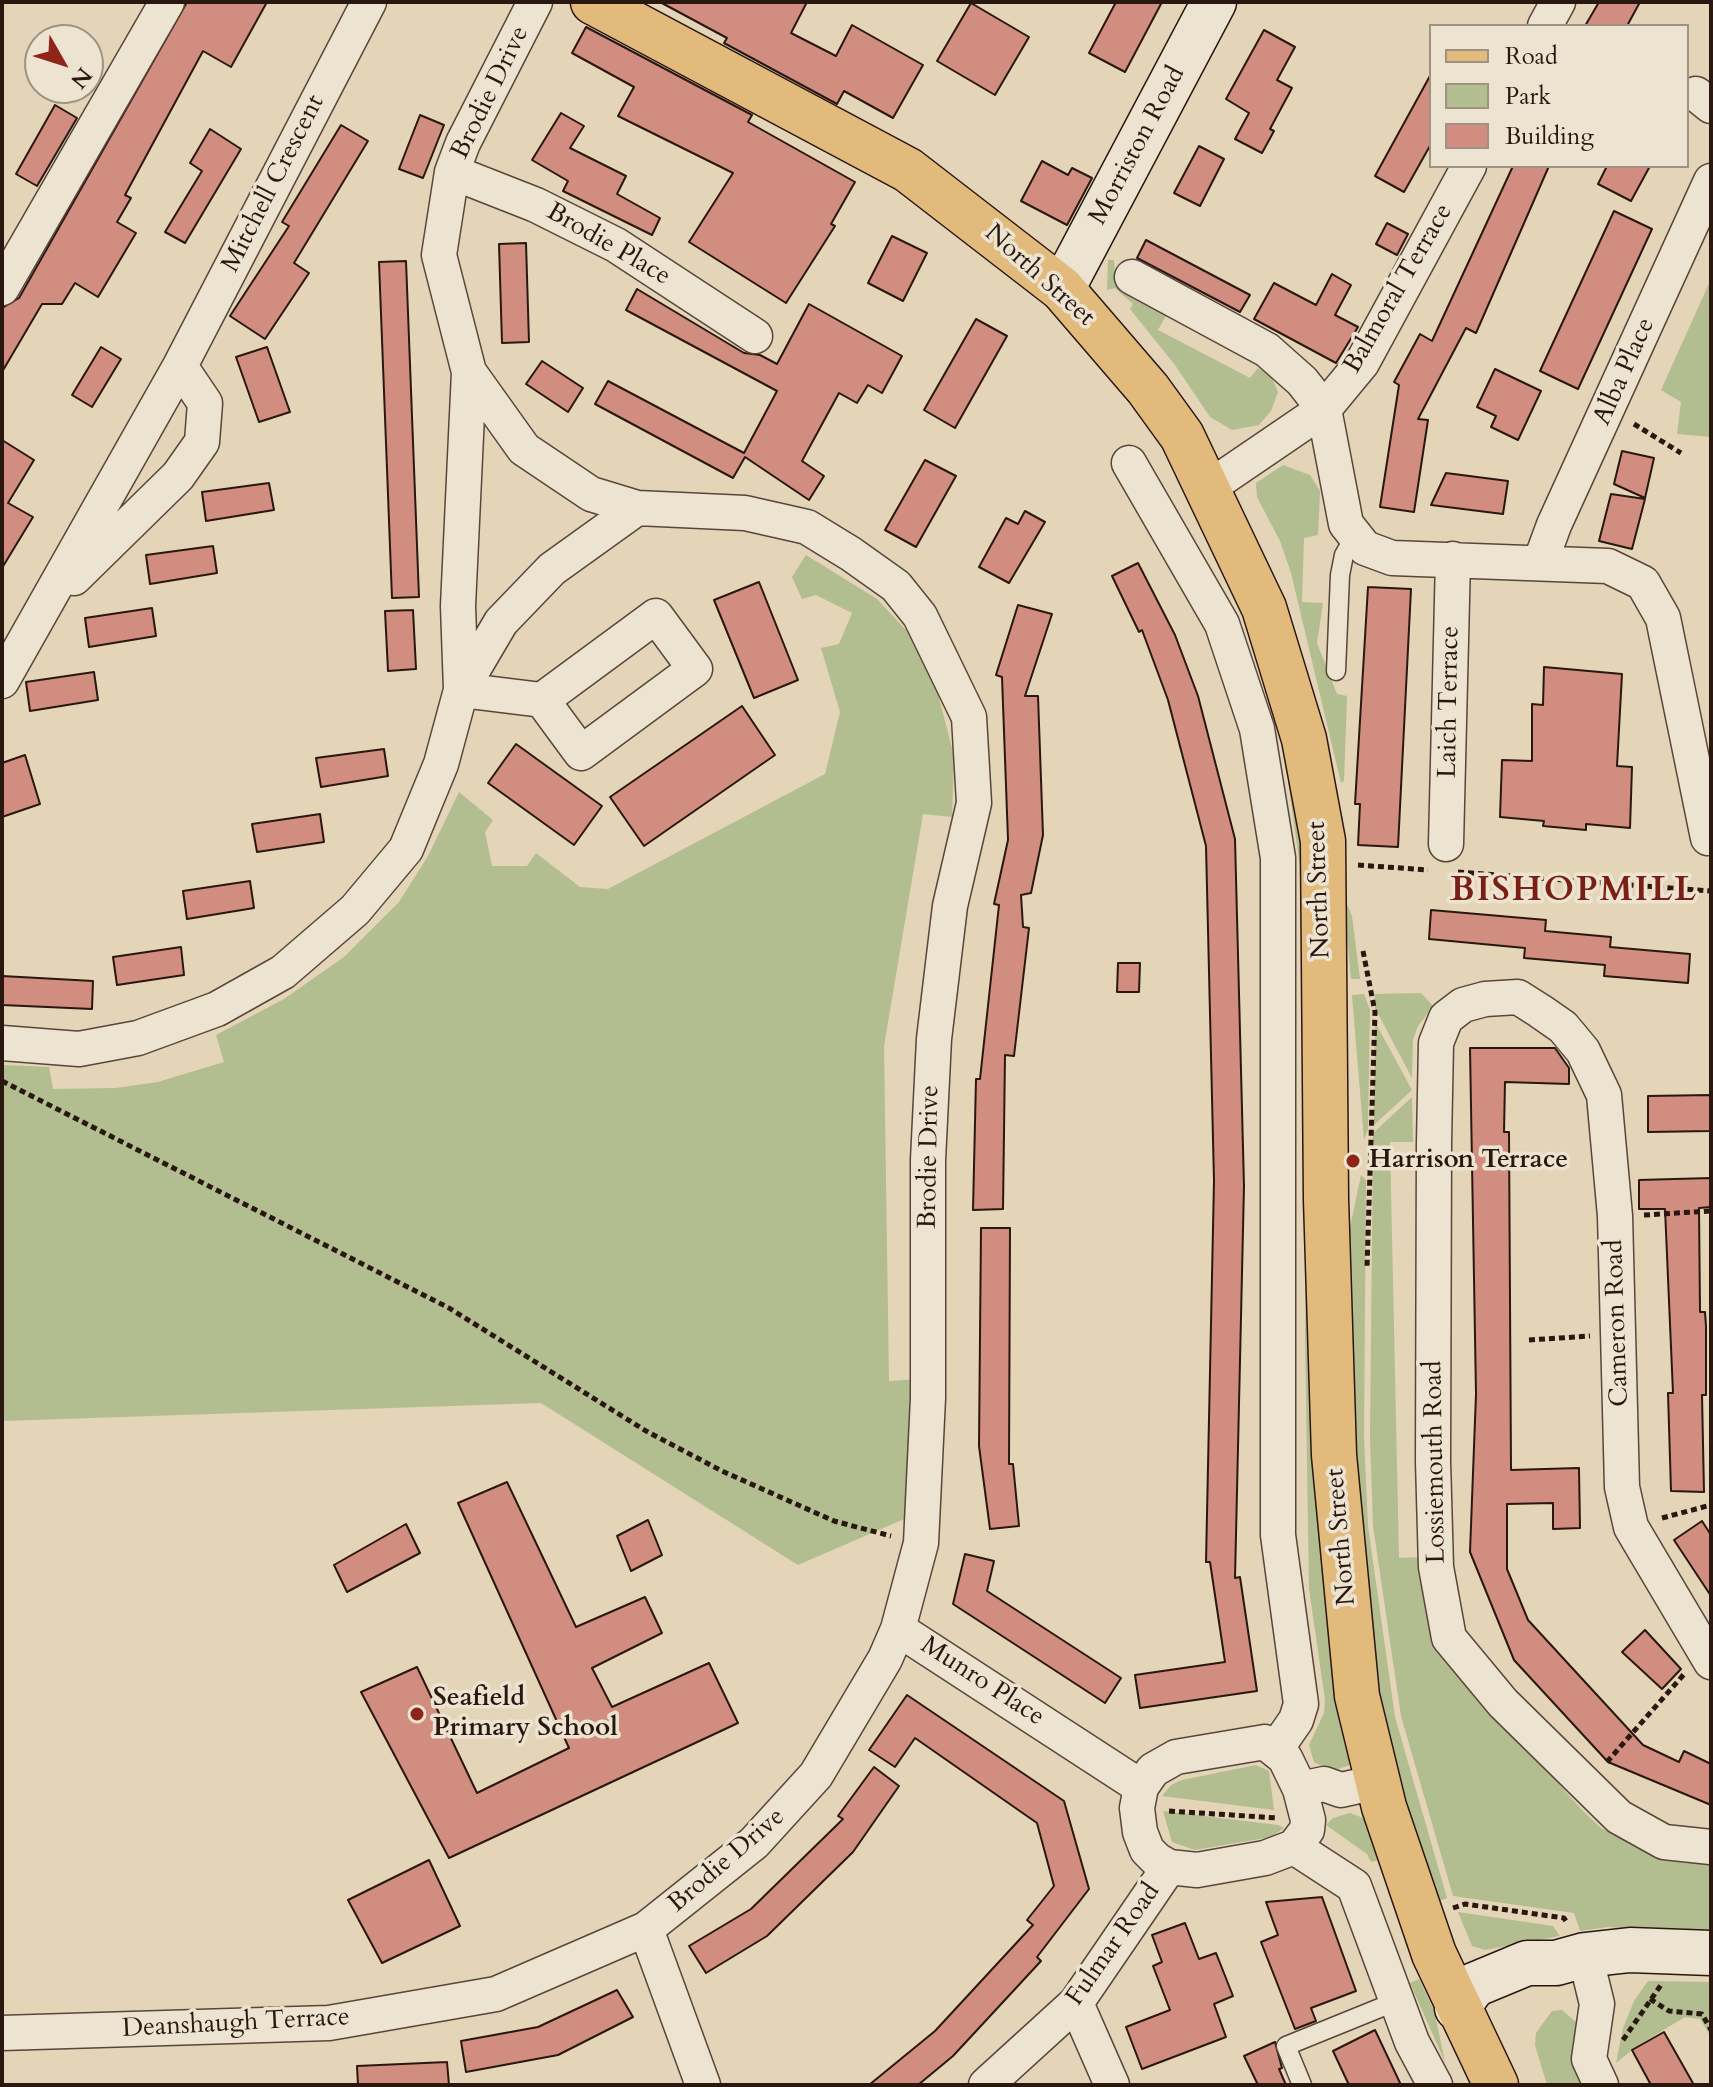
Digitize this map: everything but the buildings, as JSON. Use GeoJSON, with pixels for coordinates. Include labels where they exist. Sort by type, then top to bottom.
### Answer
{"type":"FeatureCollection","features":[{"type":"Feature","properties":{"kind":"main road","name":"North Street"},"geometry":{"type":"LineString","coordinates":[[593,2],[908,170],[1062,289],[1148,389],[1182,436],[1264,608],[1304,739],[1323,841],[1326,1199],[1334,1455],[1357,1696],[1359,1786],[1420,1917],[1457,2008],[1496,2085]]}},
{"type":"Feature","properties":{"kind":"main road","name":"Morriston Road"},"geometry":{"type":"LineString","coordinates":[[1062,289],[1214,2]]}},
{"type":"Feature","properties":{"kind":"main road"},"geometry":{"type":"LineString","coordinates":[[1457,2008],[1474,1985],[1527,1963],[1630,1950],[1698,1953]]}},
{"type":"Feature","properties":{"kind":"street"},"geometry":{"type":"LineString","coordinates":[[2,288],[167,2]]}},
{"type":"Feature","properties":{"kind":"street","name":"Mitchell Crescent"},"geometry":{"type":"LineString","coordinates":[[2,681],[180,366],[369,2]]}},
{"type":"Feature","properties":{"kind":"street","name":"Brodie Drive"},"geometry":{"type":"LineString","coordinates":[[461,690],[458,606],[469,372],[439,255],[452,172],[478,110],[535,2]]}},
{"type":"Feature","properties":{"kind":"street"},"geometry":{"type":"LineString","coordinates":[[1546,24],[1558,2]]}},
{"type":"Feature","properties":{"kind":"street","name":"Balmoral Terrace"},"geometry":{"type":"LineString","coordinates":[[1208,488],[1324,409],[1362,363],[1468,168]]}},
{"type":"Feature","properties":{"kind":"street","name":"Brodie Place"},"geometry":{"type":"LineString","coordinates":[[452,172],[536,205],[616,245],[755,336]]}},
{"type":"Feature","properties":{"kind":"street","name":"Alba Place"},"geometry":{"type":"LineString","coordinates":[[1540,563],[1554,525],[1711,181]]}},
{"type":"Feature","properties":{"kind":"street","name":"Balmoral Terrace"},"geometry":{"type":"LineString","coordinates":[[1132,277],[1267,350],[1287,364],[1324,409],[1337,465],[1339,498],[1354,538]]}},
{"type":"Feature","properties":{"kind":"street","name":"Mitchell Crescent"},"geometry":{"type":"LineString","coordinates":[[44,607],[178,476],[202,442],[205,403],[180,366]]}},
{"type":"Feature","properties":{"kind":"street","name":"Brodie Drive"},"geometry":{"type":"LineString","coordinates":[[469,372],[524,449],[591,494],[637,508],[745,513],[807,527],[851,554],[896,586],[920,616],[969,717],[974,803],[950,906],[934,1039],[928,1160],[928,1398],[921,1543],[898,1629],[841,1738],[788,1810],[720,1873],[646,1929]]}},
{"type":"Feature","properties":{"kind":"street"},"geometry":{"type":"LineString","coordinates":[[1129,463],[1222,624],[1257,729],[1278,858],[1278,1535],[1301,1704],[1296,1720],[1276,1749]]}},
{"type":"Feature","properties":{"kind":"street","name":"Brodie Drive"},"geometry":{"type":"LineString","coordinates":[[2,1043],[79,1049],[138,1038],[217,1009],[283,972],[355,910],[406,849],[441,764],[461,690],[501,622],[552,569],[637,508]]}},
{"type":"Feature","properties":{"kind":"street"},"geometry":{"type":"LineString","coordinates":[[1354,538],[1377,555],[1392,558],[1608,566],[1643,583],[1663,618],[1701,746],[1708,838]]}},
{"type":"Feature","properties":{"kind":"street","name":"Laich Terrace"},"geometry":{"type":"LineString","coordinates":[[1446,844],[1453,559]]}},
{"type":"Feature","properties":{"kind":"street"},"geometry":{"type":"LineString","coordinates":[[461,690],[542,700]]}},
{"type":"Feature","properties":{"kind":"street","name":"Cameron Road"},"geometry":{"type":"LineString","coordinates":[[1518,997],[1563,1027],[1583,1051],[1604,1095],[1615,1216],[1622,1487],[1631,1527],[1707,1656]]}},
{"type":"Feature","properties":{"kind":"street","name":"Lossiemouth Road"},"geometry":{"type":"LineString","coordinates":[[1518,997],[1485,999],[1463,1005],[1446,1018],[1436,1043],[1433,1461],[1436,1567],[1449,1638],[1503,1703],[1619,1817],[1664,1842],[1711,1847]]}},
{"type":"Feature","properties":{"kind":"street","name":"Munro Place"},"geometry":{"type":"LineString","coordinates":[[898,1629],[1065,1735],[1093,1759],[1143,1790]]}},
{"type":"Feature","properties":{"kind":"street"},"geometry":{"type":"LineString","coordinates":[[1359,1786],[1324,1784],[1301,1819],[1265,1858],[1223,1867],[1169,1867],[1147,1850],[1140,1832],[1143,1790],[1176,1757],[1247,1743],[1265,1742],[1276,1749],[1292,1768],[1301,1819],[1354,1886],[1412,2042],[1435,2085]]}},
{"type":"Feature","properties":{"kind":"street","name":"Fulmar Road"},"geometry":{"type":"LineString","coordinates":[[986,2085],[1076,2003],[1169,1867]]}},
{"type":"Feature","properties":{"kind":"street"},"geometry":{"type":"LineString","coordinates":[[646,1929],[698,2083]]}},
{"type":"Feature","properties":{"kind":"street","name":"Deanshaugh Terrace"},"geometry":{"type":"LineString","coordinates":[[2,2033],[329,2023],[496,1994],[646,1929]]}},
{"type":"Feature","properties":{"kind":"street"},"geometry":{"type":"LineString","coordinates":[[1571,1959],[1597,2004],[1589,2059],[1599,2082]]}},
{"type":"Feature","properties":{"kind":"street"},"geometry":{"type":"LineString","coordinates":[[1076,2003],[1112,2085]]}},
{"type":"Feature","properties":{"kind":"lane"},"geometry":{"type":"LineString","coordinates":[[1336,671],[1340,575],[1344,555],[1354,538]]}},
{"type":"Feature","properties":{"kind":"lane"},"geometry":{"type":"LineString","coordinates":[[1302,2085],[1286,2046],[1397,2001]]}},
{"type":"Feature","properties":{"kind":"path"},"geometry":{"type":"LineString","coordinates":[[1608,409],[1681,453]]}},
{"type":"Feature","properties":{"kind":"path"},"geometry":{"type":"LineString","coordinates":[[2,1081],[449,1308],[646,1431],[722,1471],[834,1521],[893,1537]]}},
{"type":"Feature","properties":{"kind":"path"},"geometry":{"type":"LineString","coordinates":[[1615,1216],[1711,1211]]}},
{"type":"Feature","properties":{"kind":"path"},"geometry":{"type":"LineString","coordinates":[[1529,1340],[1619,1334]]}},
{"type":"Feature","properties":{"kind":"path"},"geometry":{"type":"LineString","coordinates":[[1631,1527],[1711,1505]]}},
{"type":"Feature","properties":{"kind":"path"},"geometry":{"type":"LineString","coordinates":[[1583,1783],[1707,1656]]}},
{"type":"Feature","properties":{"kind":"path"},"geometry":{"type":"LineString","coordinates":[[1143,1790],[1281,1818],[1301,1819]]}},
{"type":"Feature","properties":{"kind":"path"},"geometry":{"type":"LineString","coordinates":[[1420,1917],[1465,1904],[1564,1918],[1571,1959]]}},
{"type":"Feature","properties":{"kind":"path"},"geometry":{"type":"LineString","coordinates":[[1599,2082],[1650,1999],[1698,1953]]}},
{"type":"Feature","properties":{"kind":"path"},"geometry":{"type":"LineString","coordinates":[[1650,1999],[1669,2011],[1702,2014],[1711,2030]]}},
{"type":"Feature","properties":{"kind":"green space"},"geometry":{"type":"Polygon","coordinates":[[[1108,260],[1114,260],[1115,277],[1168,312],[1158,330],[1250,378],[1258,368],[1271,376],[1278,392],[1271,411],[1259,425],[1232,430],[1210,417],[1175,365],[1130,309],[1133,304],[1115,288],[1107,290],[1108,260]]]}},
{"type":"Feature","properties":{"kind":"green space"},"geometry":{"type":"Polygon","coordinates":[[[1711,279],[1711,437],[1677,434],[1681,402],[1661,390],[1711,279]]]}},
{"type":"Feature","properties":{"kind":"green space"},"geometry":{"type":"Polygon","coordinates":[[[1283,465],[1310,475],[1320,491],[1318,535],[1304,538],[1302,602],[1323,603],[1317,643],[1337,694],[1347,696],[1344,781],[1341,783],[1291,573],[1280,541],[1257,497],[1256,483],[1283,465]]]}},
{"type":"Feature","properties":{"kind":"green space"},"geometry":{"type":"Polygon","coordinates":[[[806,555],[877,599],[906,630],[938,694],[954,756],[952,817],[923,814],[884,1046],[889,1381],[920,1379],[904,1519],[798,1565],[541,1403],[2,1421],[2,1065],[49,1067],[53,1089],[116,1088],[158,1082],[224,1062],[216,1035],[284,999],[344,957],[399,902],[428,856],[459,792],[493,820],[485,832],[492,866],[527,866],[536,853],[580,887],[608,889],[825,774],[840,712],[821,648],[839,644],[852,613],[816,595],[802,599],[792,577],[806,555]]]}},
{"type":"Feature","properties":{"kind":"green space"},"geometry":{"type":"Polygon","coordinates":[[[1288,781],[1312,851],[1354,1758],[1348,1766],[1331,1771],[1314,1762],[1309,1745],[1324,1713],[1325,1700],[1309,1589],[1305,1339],[1308,1014],[1302,880],[1288,781]]]}},
{"type":"Feature","properties":{"kind":"green space"},"geometry":{"type":"Polygon","coordinates":[[[1343,894],[1352,916],[1360,979],[1351,979],[1343,894]]]}},
{"type":"Feature","properties":{"kind":"green space"},"geometry":{"type":"Polygon","coordinates":[[[1421,993],[1433,1006],[1418,1026],[1413,1040],[1412,1078],[1375,1008],[1375,994],[1421,993]]]}},
{"type":"Feature","properties":{"kind":"green space"},"geometry":{"type":"Polygon","coordinates":[[[1364,994],[1370,1010],[1368,1129],[1364,1140],[1352,995],[1364,994]]]}},
{"type":"Feature","properties":{"kind":"green space"},"geometry":{"type":"Polygon","coordinates":[[[1375,1022],[1412,1090],[1374,1125],[1375,1022]]]}},
{"type":"Feature","properties":{"kind":"green space"},"geometry":{"type":"Polygon","coordinates":[[[1412,1097],[1413,1142],[1390,1142],[1399,1558],[1420,1557],[1424,1601],[1432,1631],[1473,1690],[1583,1811],[1601,1828],[1647,1851],[1711,1860],[1711,1934],[1608,1927],[1580,1931],[1574,1913],[1453,1896],[1401,1716],[1373,1526],[1370,1438],[1373,1133],[1412,1097]]]}},
{"type":"Feature","properties":{"kind":"green space"},"geometry":{"type":"Polygon","coordinates":[[[1361,1175],[1366,1180],[1364,1438],[1368,1526],[1395,1717],[1447,1898],[1434,1903],[1377,1721],[1343,1302],[1345,1251],[1361,1175]]]}},
{"type":"Feature","properties":{"kind":"green space"},"geometry":{"type":"Polygon","coordinates":[[[1256,1765],[1269,1771],[1274,1810],[1162,1796],[1171,1785],[1182,1780],[1256,1765]]]}},
{"type":"Feature","properties":{"kind":"green space"},"geometry":{"type":"Polygon","coordinates":[[[1163,1811],[1284,1828],[1271,1837],[1195,1850],[1172,1842],[1163,1811]]]}},
{"type":"Feature","properties":{"kind":"green space"},"geometry":{"type":"Polygon","coordinates":[[[1350,1813],[1366,1819],[1379,1860],[1371,1862],[1367,1854],[1326,1825],[1333,1818],[1350,1813]]]}},
{"type":"Feature","properties":{"kind":"green space"},"geometry":{"type":"Polygon","coordinates":[[[1458,1912],[1553,1926],[1560,1936],[1485,1950],[1472,1946],[1458,1912]]]}},
{"type":"Feature","properties":{"kind":"green space"},"geometry":{"type":"Polygon","coordinates":[[[1419,1979],[1434,2010],[1445,2062],[1410,1983],[1419,1979]]]}},
{"type":"Feature","properties":{"kind":"green space"},"geometry":{"type":"Polygon","coordinates":[[[1648,1981],[1711,1982],[1711,2037],[1700,2019],[1685,2017],[1637,2046],[1616,2063],[1623,2028],[1634,2001],[1648,1981]]]}},
{"type":"Feature","properties":{"kind":"green space"},"geometry":{"type":"Polygon","coordinates":[[[1562,2010],[1576,2022],[1585,2018],[1586,2085],[1547,2085],[1535,2045],[1536,2033],[1552,2011],[1562,2010]]]}},
{"type":"Feature","properties":{"kind":"place","name":"Harrison Terrace"},"geometry":{"type":"Point","coordinates":[1353,1161]}},
{"type":"Feature","properties":{"kind":"place","name":"Seafield Primary School"},"geometry":{"type":"Point","coordinates":[417,1714]}},
{"type":"Feature","properties":{"kind":"district","name":"BISHOPMILL"},"geometry":{"type":"Point","coordinates":[1574,892]}}]}
